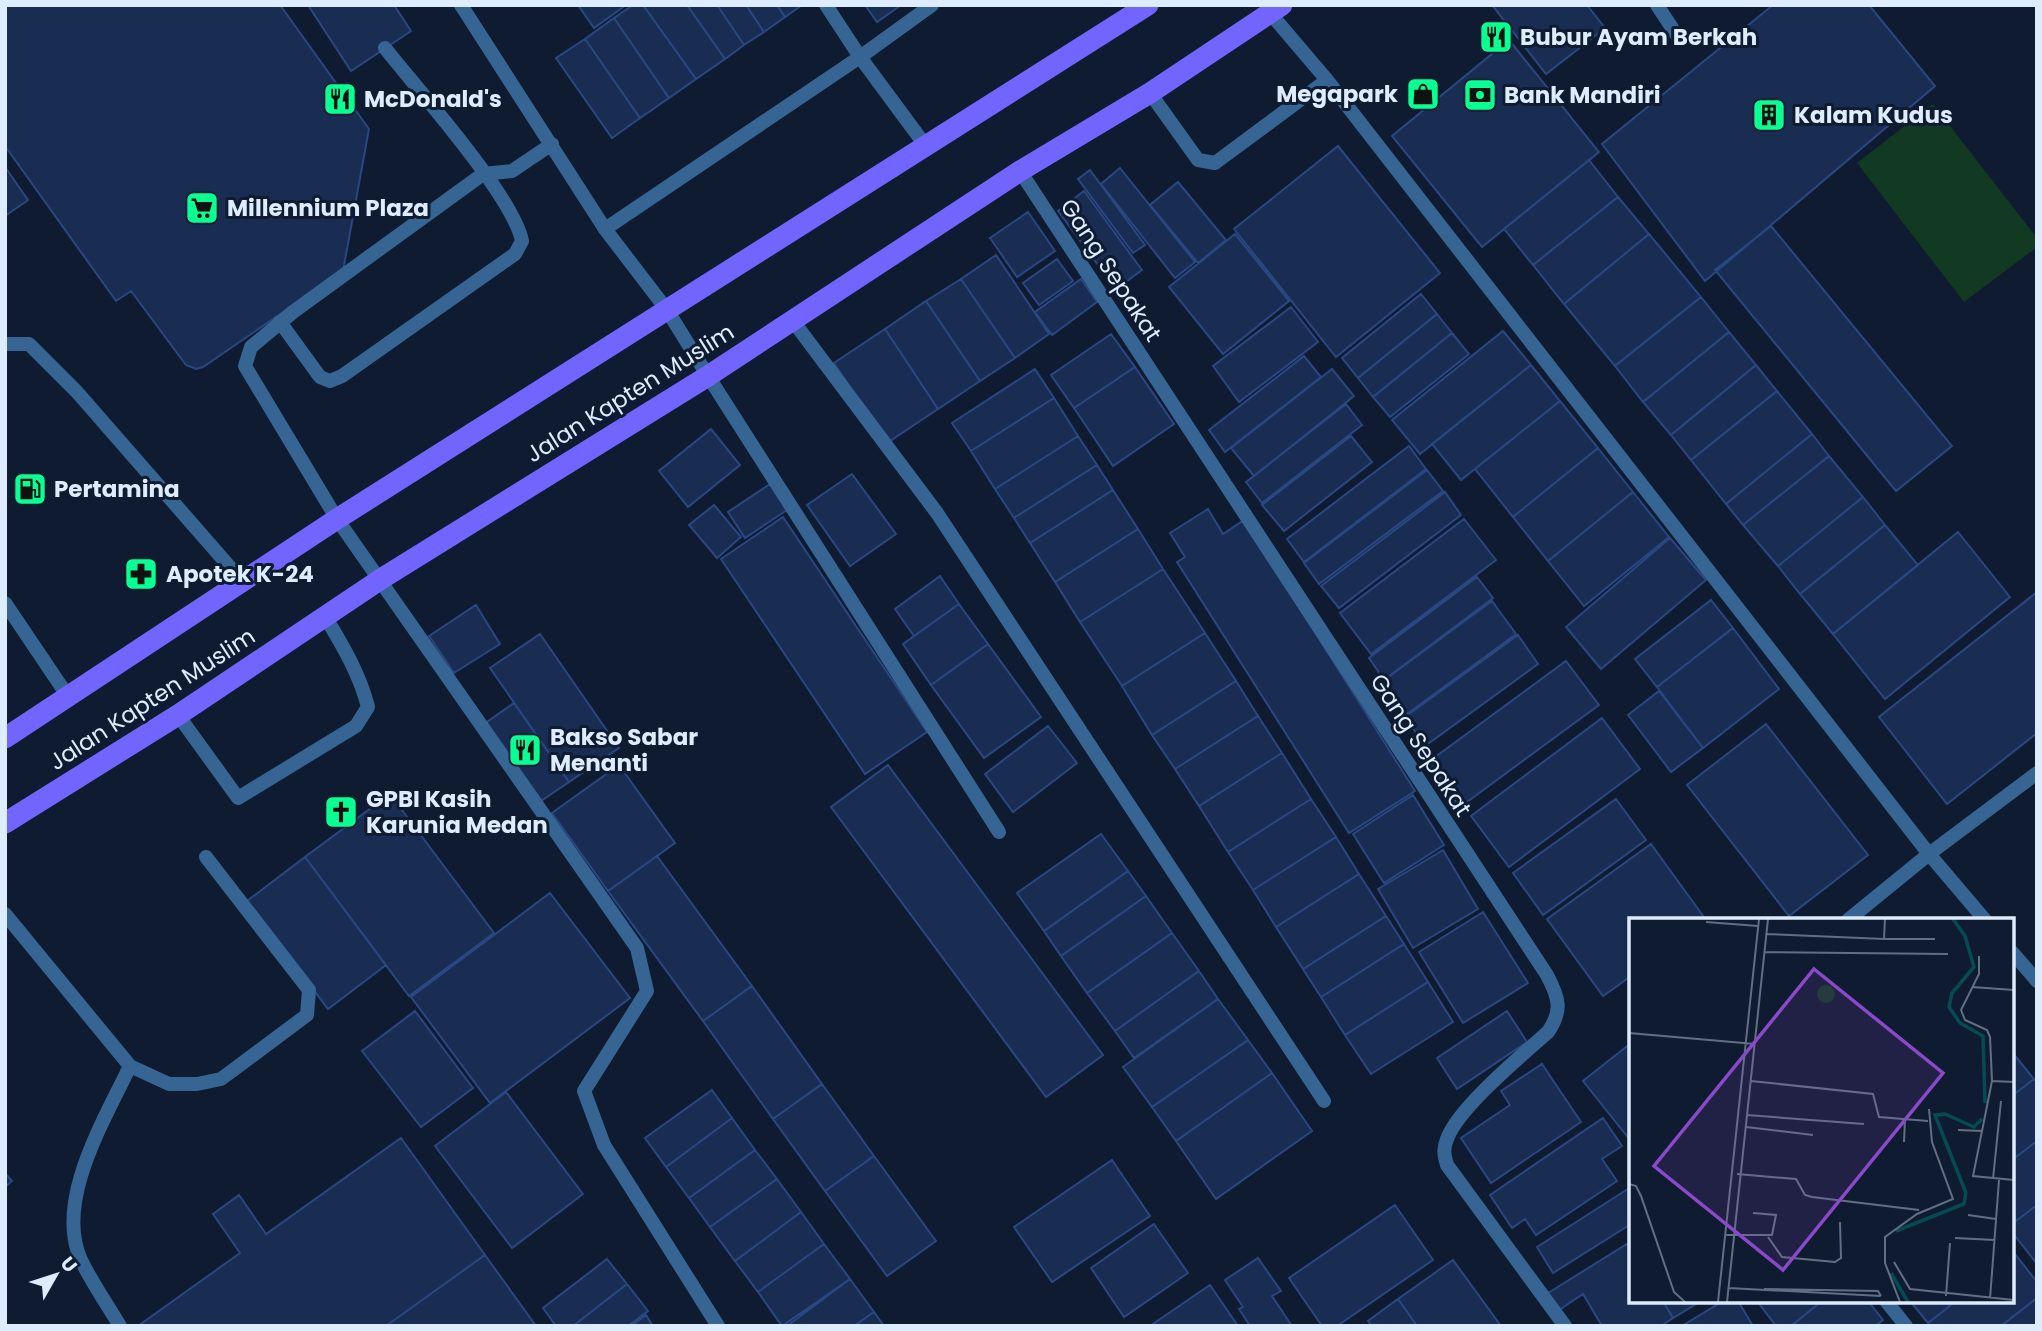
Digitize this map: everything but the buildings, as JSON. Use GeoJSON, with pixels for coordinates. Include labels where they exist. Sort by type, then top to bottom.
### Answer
{"type":"FeatureCollection","features":[{"type":"Feature","properties":{"kind":"main road","name":"Jalan Kapten Muslim"},"geometry":{"type":"LineString","coordinates":[[5,738],[337,519],[1148,5]]}},
{"type":"Feature","properties":{"kind":"main road","name":"Jalan Kapten Muslim"},"geometry":{"type":"LineString","coordinates":[[5,823],[178,715],[381,579],[708,376],[1020,171],[1150,93],[1273,8]]}},
{"type":"Feature","properties":{"kind":"street"},"geometry":{"type":"LineString","coordinates":[[461,5],[605,229],[667,310],[999,832]]}},
{"type":"Feature","properties":{"kind":"street"},"geometry":{"type":"LineString","coordinates":[[826,5],[860,57],[925,145]]}},
{"type":"Feature","properties":{"kind":"street"},"geometry":{"type":"LineString","coordinates":[[605,229],[860,57],[932,5]]}},
{"type":"Feature","properties":{"kind":"street"},"geometry":{"type":"LineString","coordinates":[[1657,5],[1678,37]]}},
{"type":"Feature","properties":{"kind":"street"},"geometry":{"type":"LineString","coordinates":[[1273,8],[1928,854],[1982,918]]}},
{"type":"Feature","properties":{"kind":"street"},"geometry":{"type":"LineString","coordinates":[[280,322],[320,377],[330,380],[342,376],[515,254],[522,241],[519,225],[483,174],[385,48]]}},
{"type":"Feature","properties":{"kind":"street"},"geometry":{"type":"LineString","coordinates":[[1150,93],[1198,160],[1216,163],[1327,80]]}},
{"type":"Feature","properties":{"kind":"street"},"geometry":{"type":"LineString","coordinates":[[551,144],[512,171],[483,174],[331,282],[251,347],[245,366],[337,519],[637,948],[647,991],[584,1091],[604,1145],[718,1326]]}},
{"type":"Feature","properties":{"kind":"street","name":"Gang Sepakat"},"geometry":{"type":"LineString","coordinates":[[1020,171],[1547,975],[1560,999],[1557,1018],[1548,1032],[1471,1107],[1448,1136],[1443,1153],[1447,1165],[1562,1325]]}},
{"type":"Feature","properties":{"kind":"street"},"geometry":{"type":"LineString","coordinates":[[793,321],[937,513],[1324,1101]]}},
{"type":"Feature","properties":{"kind":"street"},"geometry":{"type":"LineString","coordinates":[[5,344],[29,344],[39,353],[77,392],[242,581]]}},
{"type":"Feature","properties":{"kind":"street"},"geometry":{"type":"LineString","coordinates":[[5,603],[69,698]]}},
{"type":"Feature","properties":{"kind":"street"},"geometry":{"type":"LineString","coordinates":[[178,715],[238,798],[356,726],[368,707],[366,696],[345,650],[326,618]]}},
{"type":"Feature","properties":{"kind":"street"},"geometry":{"type":"LineString","coordinates":[[1850,918],[1928,854],[2037,774]]}},
{"type":"Feature","properties":{"kind":"street"},"geometry":{"type":"LineString","coordinates":[[5,914],[130,1066],[169,1084],[197,1084],[221,1079],[307,1015],[310,1007],[309,990],[206,857]]}},
{"type":"Feature","properties":{"kind":"street"},"geometry":{"type":"LineString","coordinates":[[2014,955],[2037,981]]}},
{"type":"Feature","properties":{"kind":"street"},"geometry":{"type":"LineString","coordinates":[[120,1326],[80,1258],[73,1214],[90,1150],[130,1066]]}},
{"type":"Feature","properties":{"kind":"street"},"geometry":{"type":"LineString","coordinates":[[1888,1303],[1906,1326]]}},
{"type":"Feature","properties":{"kind":"green space"},"geometry":{"type":"Polygon","coordinates":[[[1933,104],[2037,238],[2037,247],[1964,302],[1857,163],[1933,104]]]}},
{"type":"Feature","properties":{"kind":"place","name":"Bubur Ayam Berkah"},"geometry":{"type":"Point","coordinates":[1496,37]}},
{"type":"Feature","properties":{"kind":"place","name":"Megapark"},"geometry":{"type":"Point","coordinates":[1423,94]}},
{"type":"Feature","properties":{"kind":"place","name":"Bank Mandiri"},"geometry":{"type":"Point","coordinates":[1480,95]}},
{"type":"Feature","properties":{"kind":"place","name":"McDonald's"},"geometry":{"type":"Point","coordinates":[340,99]}},
{"type":"Feature","properties":{"kind":"place","name":"Kalam Kudus"},"geometry":{"type":"Point","coordinates":[1769,115]}},
{"type":"Feature","properties":{"kind":"place","name":"Millennium Plaza"},"geometry":{"type":"Point","coordinates":[202,208]}},
{"type":"Feature","properties":{"kind":"place","name":"Pertamina"},"geometry":{"type":"Point","coordinates":[30,489]}},
{"type":"Feature","properties":{"kind":"place","name":"Apotek K-24"},"geometry":{"type":"Point","coordinates":[141,574]}},
{"type":"Feature","properties":{"kind":"place","name":"Bakso Sabar Menanti"},"geometry":{"type":"Point","coordinates":[525,750]}},
{"type":"Feature","properties":{"kind":"place","name":"GPBI Kasih Karunia Medan"},"geometry":{"type":"Point","coordinates":[341,812]}}]}
